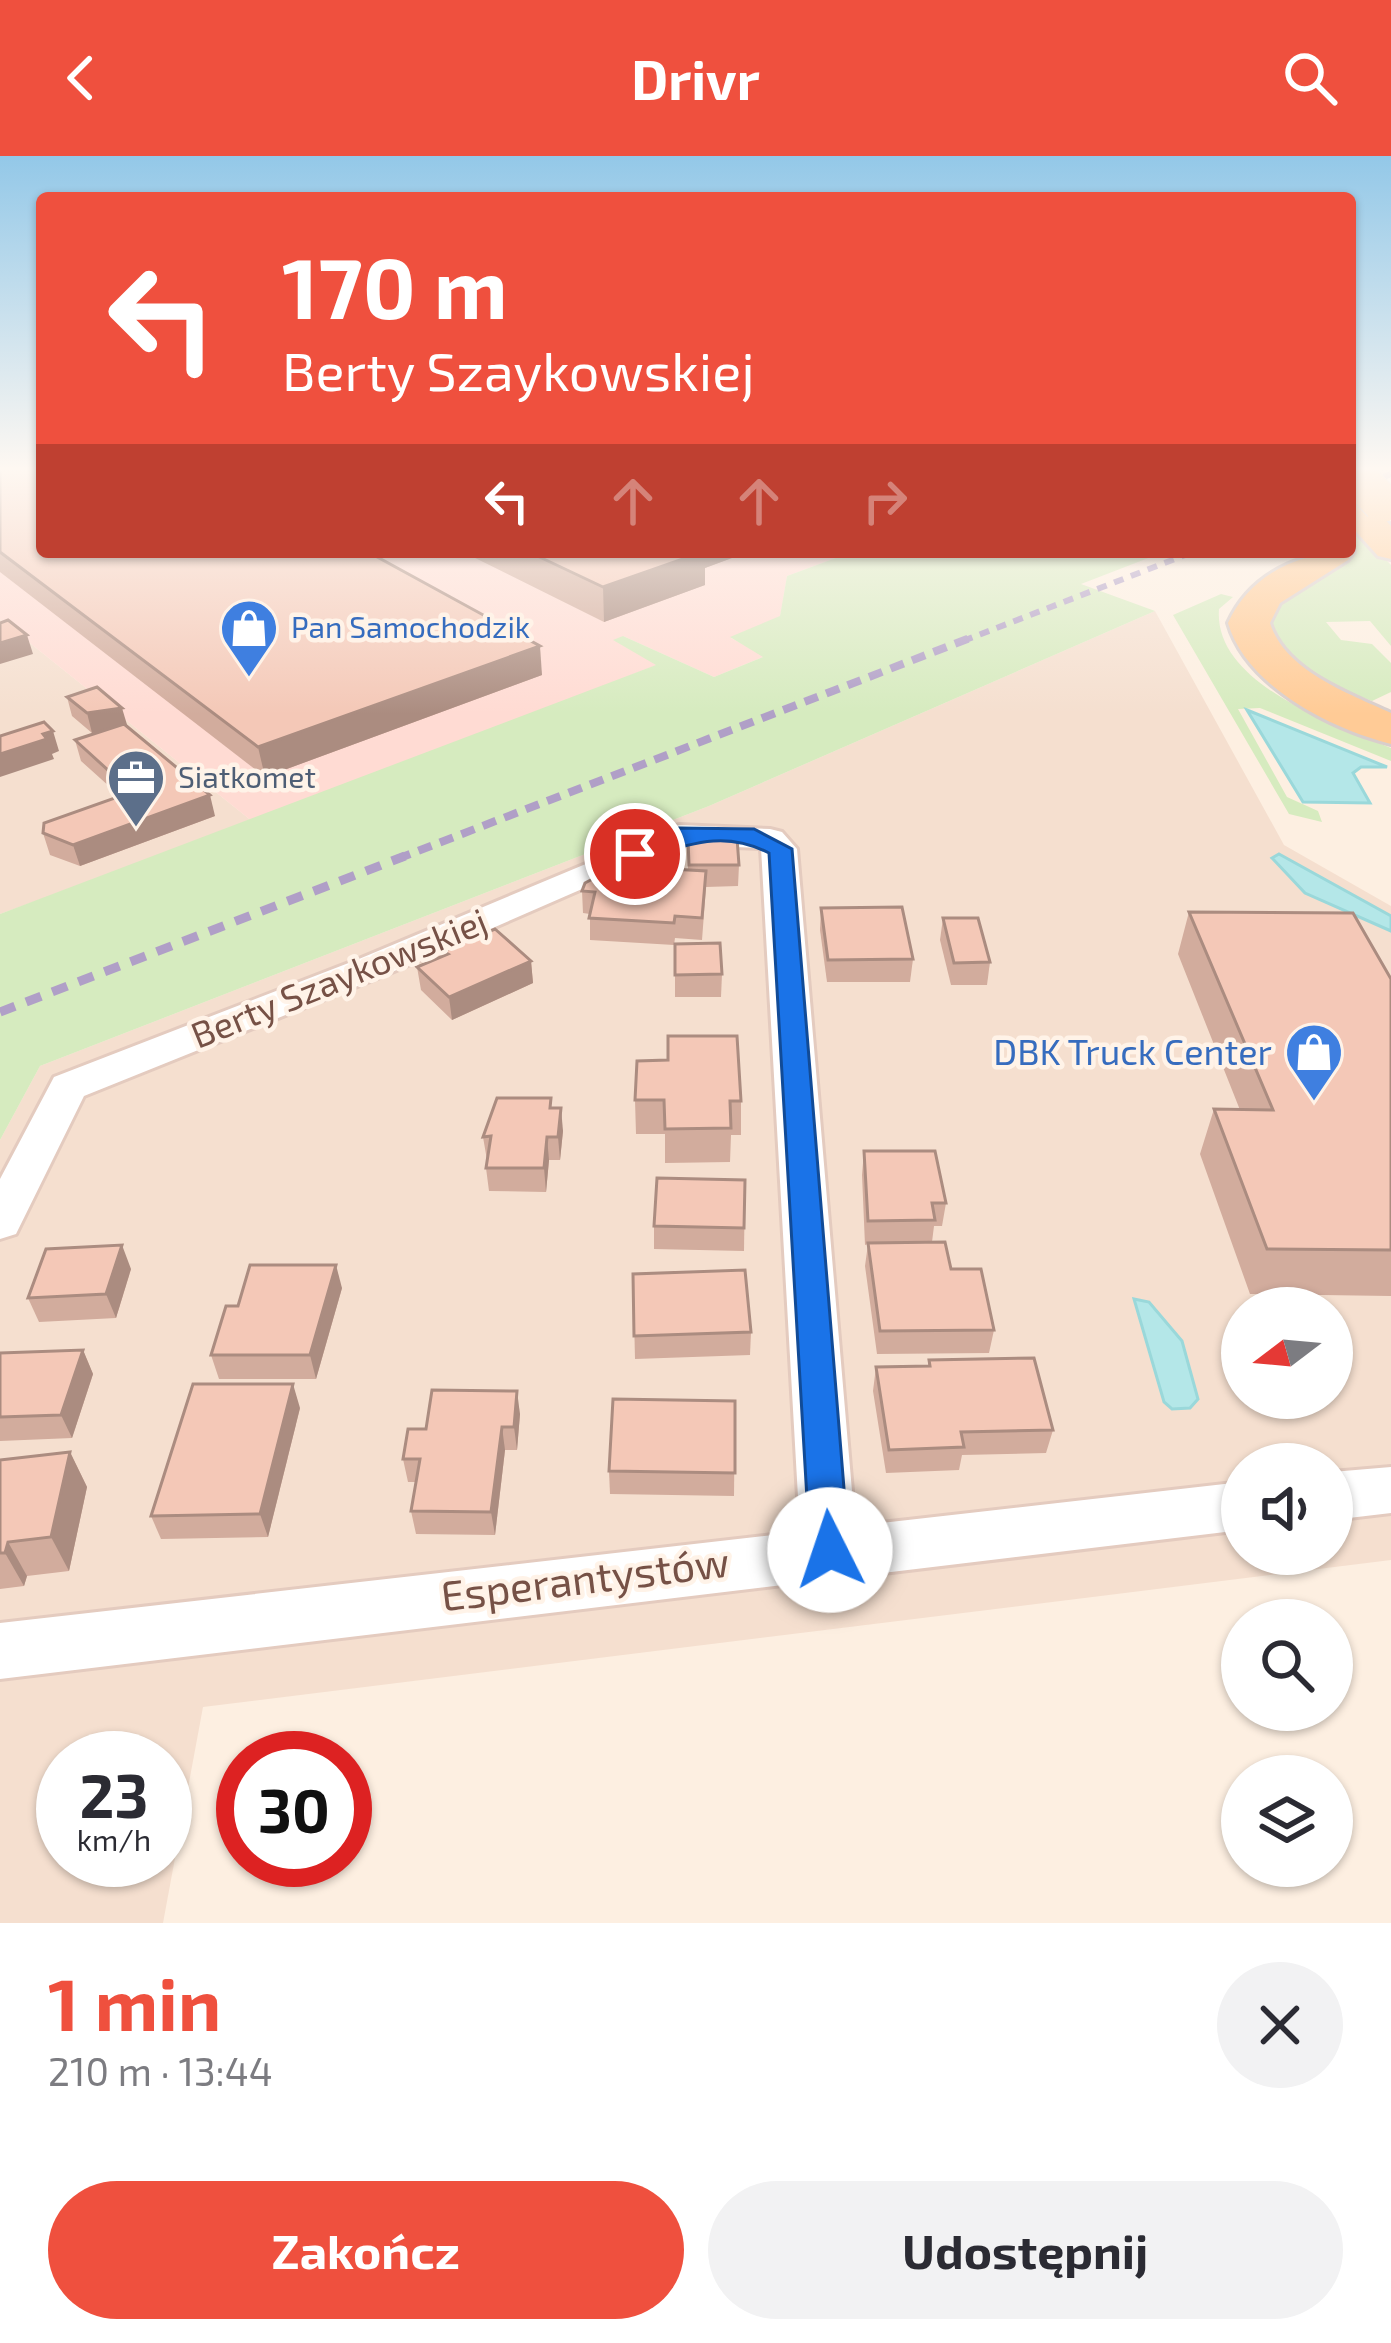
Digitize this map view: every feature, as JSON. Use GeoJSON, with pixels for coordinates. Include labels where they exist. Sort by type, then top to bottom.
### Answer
{"type":"FeatureCollection","features":[{"type":"Feature","properties":{"kind":"main road"},"geometry":{"type":"LineString","coordinates":[[1325,558],[1261,598],[1251,611],[1250,626],[1272,663],[1292,680],[1391,730]]}},
{"type":"Feature","properties":{"kind":"street","name":"Berty Szaykowskiej"},"geometry":{"type":"LineString","coordinates":[[0,1222],[68,1087],[372,967],[679,835],[754,836],[781,849],[830,1550]]}},
{"type":"Feature","properties":{"kind":"street"},"geometry":{"type":"LineString","coordinates":[[1353,1494],[1391,1490]]}},
{"type":"Feature","properties":{"kind":"street","name":"Esperantystów"},"geometry":{"type":"LineString","coordinates":[[0,1651],[830,1550],[1221,1508]]}},
{"type":"Feature","properties":{"kind":"shaded area"},"geometry":{"type":"Polygon","coordinates":[[[0,549],[36,549],[36,558],[836,558],[787,576],[780,617],[731,638],[765,656],[714,677],[623,636],[657,665],[253,822],[0,619],[0,549]]]}},
{"type":"Feature","properties":{"kind":"shaded area"},"geometry":{"type":"Polygon","coordinates":[[[1155,611],[1284,845],[1391,906],[1391,1560],[1353,1565],[1353,1443],[1221,1443],[1221,1575],[1270,1575],[203,1707],[192,1766],[192,1731],[36,1731],[36,1887],[170,1887],[163,1923],[0,1923],[0,1140],[40,1066],[709,806],[1155,611]]]}},
{"type":"Feature","properties":{"kind":"shaded area"},"geometry":{"type":"Polygon","coordinates":[[[0,619],[253,822],[0,914],[0,619]]]}},
{"type":"Feature","properties":{"kind":"green space"},"geometry":{"type":"Polygon","coordinates":[[[1356,549],[1376,549],[1391,565],[1391,646],[1370,621],[1326,622],[1341,640],[1372,644],[1391,663],[1391,692],[1372,701],[1297,673],[1267,625],[1285,596],[1346,558],[1356,558],[1356,549]]]}},
{"type":"Feature","properties":{"kind":"green space"},"geometry":{"type":"Polygon","coordinates":[[[836,558],[1148,558],[1081,584],[1155,611],[709,806],[40,1066],[0,1140],[0,914],[656,665],[613,640],[623,636],[714,677],[763,657],[730,637],[780,616],[787,576],[836,558]]]}},
{"type":"Feature","properties":{"kind":"green space"},"geometry":{"type":"Polygon","coordinates":[[[1221,594],[1233,597],[1219,609],[1222,636],[1235,659],[1256,680],[1310,713],[1391,748],[1391,761],[1260,708],[1238,709],[1287,797],[1318,811],[1322,822],[1289,814],[1173,615],[1221,594]]]}},
{"type":"Feature","properties":{"kind":"water"},"geometry":{"type":"Polygon","coordinates":[[[1247,710],[1387,767],[1361,767],[1353,773],[1370,803],[1303,802],[1247,710]]]}},
{"type":"Feature","properties":{"kind":"water"},"geometry":{"type":"Polygon","coordinates":[[[1279,854],[1391,916],[1391,931],[1305,893],[1272,858],[1279,854]]]}},
{"type":"Feature","properties":{"kind":"water"},"geometry":{"type":"Polygon","coordinates":[[[1134,1299],[1149,1302],[1182,1341],[1198,1399],[1190,1408],[1172,1409],[1164,1402],[1134,1299]]]}},
{"type":"Feature","properties":{"kind":"building"},"geometry":{"type":"Polygon","coordinates":[[[36,549],[36,558],[379,558],[540,646],[258,747],[0,552],[36,549]]]}},
{"type":"Feature","properties":{"kind":"building"},"geometry":{"type":"Polygon","coordinates":[[[542,558],[686,558],[603,587],[542,558]]]}},
{"type":"Feature","properties":{"kind":"building"},"geometry":{"type":"Polygon","coordinates":[[[8,620],[27,635],[0,643],[0,623],[8,620]]]}},
{"type":"Feature","properties":{"kind":"building"},"geometry":{"type":"Polygon","coordinates":[[[97,687],[122,708],[87,713],[67,697],[97,687]]]}},
{"type":"Feature","properties":{"kind":"building"},"geometry":{"type":"Polygon","coordinates":[[[44,722],[53,731],[43,734],[47,739],[0,754],[0,736],[44,722]]]}},
{"type":"Feature","properties":{"kind":"building"},"geometry":{"type":"Polygon","coordinates":[[[124,724],[210,795],[73,845],[43,833],[44,823],[132,792],[75,740],[124,724]]]}},
{"type":"Feature","properties":{"kind":"building"},"geometry":{"type":"Polygon","coordinates":[[[737,838],[739,865],[689,865],[688,839],[737,838]]]}},
{"type":"Feature","properties":{"kind":"building"},"geometry":{"type":"Polygon","coordinates":[[[617,866],[706,871],[702,918],[675,916],[674,923],[589,918],[595,892],[582,891],[585,883],[617,866]]]}},
{"type":"Feature","properties":{"kind":"building"},"geometry":{"type":"Polygon","coordinates":[[[902,907],[913,959],[828,960],[821,908],[902,907]]]}},
{"type":"Feature","properties":{"kind":"building","name":"DBK Truck Center"},"geometry":{"type":"Polygon","coordinates":[[[1189,912],[1353,913],[1391,979],[1391,1250],[1267,1249],[1214,1109],[1273,1110],[1189,912]]]}},
{"type":"Feature","properties":{"kind":"building"},"geometry":{"type":"Polygon","coordinates":[[[943,918],[978,918],[990,962],[954,963],[943,918]]]}},
{"type":"Feature","properties":{"kind":"building"},"geometry":{"type":"Polygon","coordinates":[[[495,929],[531,961],[449,997],[417,967],[448,954],[443,951],[495,929]]]}},
{"type":"Feature","properties":{"kind":"building"},"geometry":{"type":"Polygon","coordinates":[[[720,943],[722,974],[675,975],[675,944],[720,943]]]}},
{"type":"Feature","properties":{"kind":"building"},"geometry":{"type":"Polygon","coordinates":[[[668,1036],[737,1036],[741,1101],[730,1101],[731,1128],[665,1129],[664,1100],[635,1100],[637,1061],[668,1060],[668,1036]]]}},
{"type":"Feature","properties":{"kind":"building"},"geometry":{"type":"Polygon","coordinates":[[[497,1098],[551,1098],[550,1108],[561,1108],[558,1137],[547,1137],[544,1168],[486,1168],[491,1136],[483,1137],[497,1098]]]}},
{"type":"Feature","properties":{"kind":"building"},"geometry":{"type":"Polygon","coordinates":[[[864,1151],[935,1151],[946,1203],[932,1203],[935,1220],[868,1221],[864,1151]]]}},
{"type":"Feature","properties":{"kind":"building"},"geometry":{"type":"Polygon","coordinates":[[[657,1178],[745,1180],[744,1228],[654,1226],[657,1178]]]}},
{"type":"Feature","properties":{"kind":"building"},"geometry":{"type":"Polygon","coordinates":[[[945,1242],[951,1269],[981,1269],[994,1330],[880,1331],[868,1243],[945,1242]]]}},
{"type":"Feature","properties":{"kind":"building"},"geometry":{"type":"Polygon","coordinates":[[[122,1245],[106,1294],[28,1298],[46,1249],[122,1245]]]}},
{"type":"Feature","properties":{"kind":"building"},"geometry":{"type":"Polygon","coordinates":[[[250,1265],[336,1265],[310,1355],[211,1355],[226,1306],[238,1306],[250,1265]]]}},
{"type":"Feature","properties":{"kind":"building"},"geometry":{"type":"Polygon","coordinates":[[[745,1270],[751,1332],[634,1336],[633,1274],[745,1270]]]}},
{"type":"Feature","properties":{"kind":"building"},"geometry":{"type":"Polygon","coordinates":[[[83,1350],[61,1415],[0,1417],[0,1353],[83,1350]]]}},
{"type":"Feature","properties":{"kind":"building"},"geometry":{"type":"Polygon","coordinates":[[[1034,1358],[1053,1430],[961,1432],[964,1447],[889,1450],[876,1367],[930,1366],[929,1360],[1034,1358]]]}},
{"type":"Feature","properties":{"kind":"building"},"geometry":{"type":"Polygon","coordinates":[[[193,1384],[293,1384],[260,1514],[151,1516],[193,1384]]]}},
{"type":"Feature","properties":{"kind":"building"},"geometry":{"type":"Polygon","coordinates":[[[432,1390],[517,1391],[514,1427],[502,1427],[491,1512],[411,1511],[420,1459],[403,1459],[408,1429],[426,1429],[432,1390]]]}},
{"type":"Feature","properties":{"kind":"building"},"geometry":{"type":"Polygon","coordinates":[[[613,1399],[735,1401],[735,1473],[609,1471],[613,1399]]]}},
{"type":"Feature","properties":{"kind":"building"},"geometry":{"type":"Polygon","coordinates":[[[70,1452],[51,1537],[8,1542],[5,1553],[0,1553],[0,1460],[70,1452]]]}},
{"type":"Feature","properties":{"kind":"railway"},"geometry":{"type":"LineString","coordinates":[[963,641],[1177,558]]}},
{"type":"Feature","properties":{"kind":"railway"},"geometry":{"type":"LineString","coordinates":[[397,859],[970,638]]}},
{"type":"Feature","properties":{"kind":"railway"},"geometry":{"type":"LineString","coordinates":[[0,1012],[405,856]]}},
{"type":"Feature","properties":{"kind":"place","name":"Pan Samochodzik"},"geometry":{"type":"Point","coordinates":[249,679]}},
{"type":"Feature","properties":{"kind":"place","name":"Siatkomet"},"geometry":{"type":"Point","coordinates":[136,829]}},
{"type":"Feature","properties":{"kind":"place","name":"DBK Truck Center"},"geometry":{"type":"Point","coordinates":[1314,1103]}},
{"type":"Feature","properties":{"kind":"route"},"geometry":{"type":"LineString","coordinates":[[635,854],[679,835],[754,836],[770,839],[781,849],[830,1550]]}}]}
